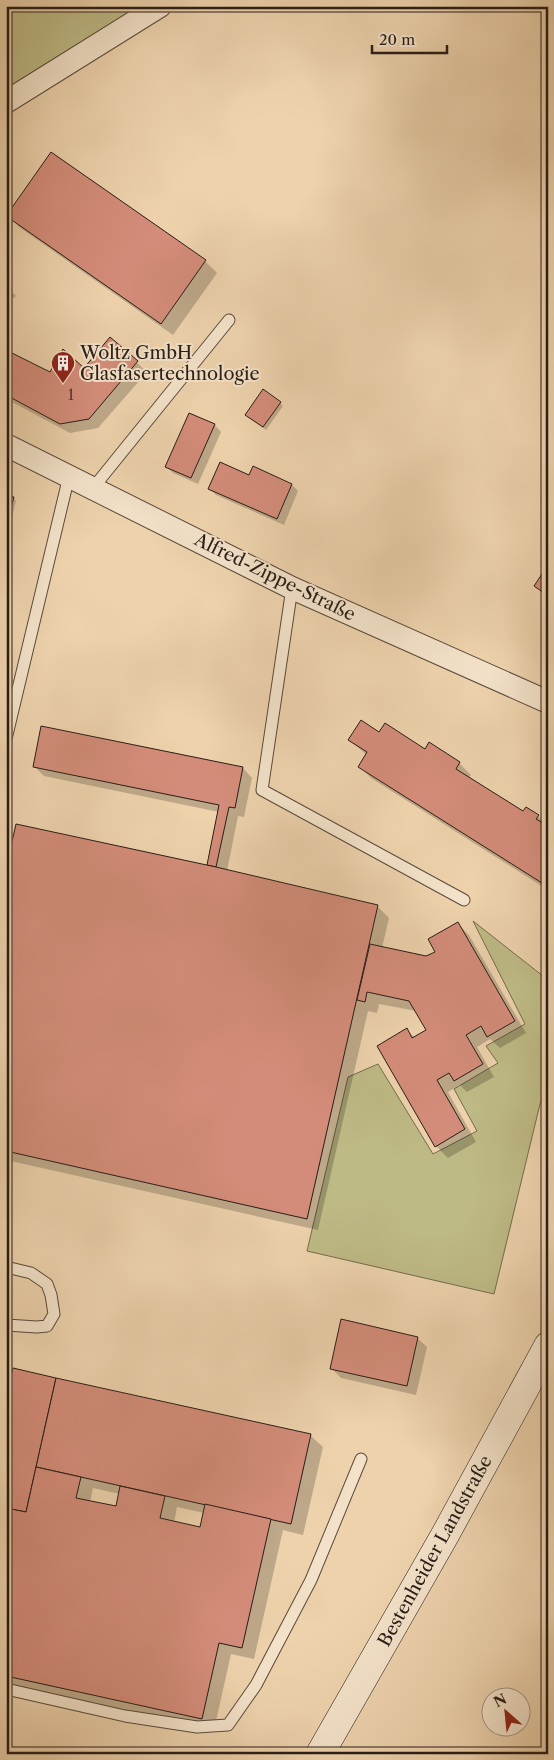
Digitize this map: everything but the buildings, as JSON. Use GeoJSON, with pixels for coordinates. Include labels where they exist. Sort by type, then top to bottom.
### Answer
{"type":"FeatureCollection","features":[{"type":"Feature","properties":{"kind":"main road","name":"Bestenheider Landstraße"},"geometry":{"type":"LineString","coordinates":[[320,1754],[445,1535],[548,1346]]}},
{"type":"Feature","properties":{"kind":"street"},"geometry":{"type":"LineString","coordinates":[[6,102],[160,6]]}},
{"type":"Feature","properties":{"kind":"street","name":"Alfred-Zippe-Straße"},"geometry":{"type":"LineString","coordinates":[[6,445],[292,588],[548,702]]}},
{"type":"Feature","properties":{"kind":"lane"},"geometry":{"type":"LineString","coordinates":[[93,488],[229,320]]}},
{"type":"Feature","properties":{"kind":"lane"},"geometry":{"type":"LineString","coordinates":[[6,739],[69,476]]}},
{"type":"Feature","properties":{"kind":"lane"},"geometry":{"type":"LineString","coordinates":[[292,588],[262,790],[464,900]]}},
{"type":"Feature","properties":{"kind":"lane"},"geometry":{"type":"LineString","coordinates":[[6,1267],[32,1273],[47,1284],[54,1314],[47,1326],[6,1325]]}},
{"type":"Feature","properties":{"kind":"lane"},"geometry":{"type":"LineString","coordinates":[[6,1689],[125,1716],[197,1727],[228,1725],[256,1685],[312,1580],[360,1459]]}},
{"type":"Feature","properties":{"kind":"shaded area"},"geometry":{"type":"Polygon","coordinates":[[[6,6],[160,6],[6,102],[6,6]]]}},
{"type":"Feature","properties":{"kind":"shaded area"},"geometry":{"type":"Polygon","coordinates":[[[473,921],[548,980],[548,1089],[540,1104],[494,1294],[307,1251],[348,1077],[378,1064],[433,1154],[477,1131],[454,1089],[498,1063],[486,1046],[525,1024],[473,921]]]}},
{"type":"Feature","properties":{"kind":"place","name":"Woltz GmbH Glasfasertechnologie"},"geometry":{"type":"Point","coordinates":[63,384]}}]}
